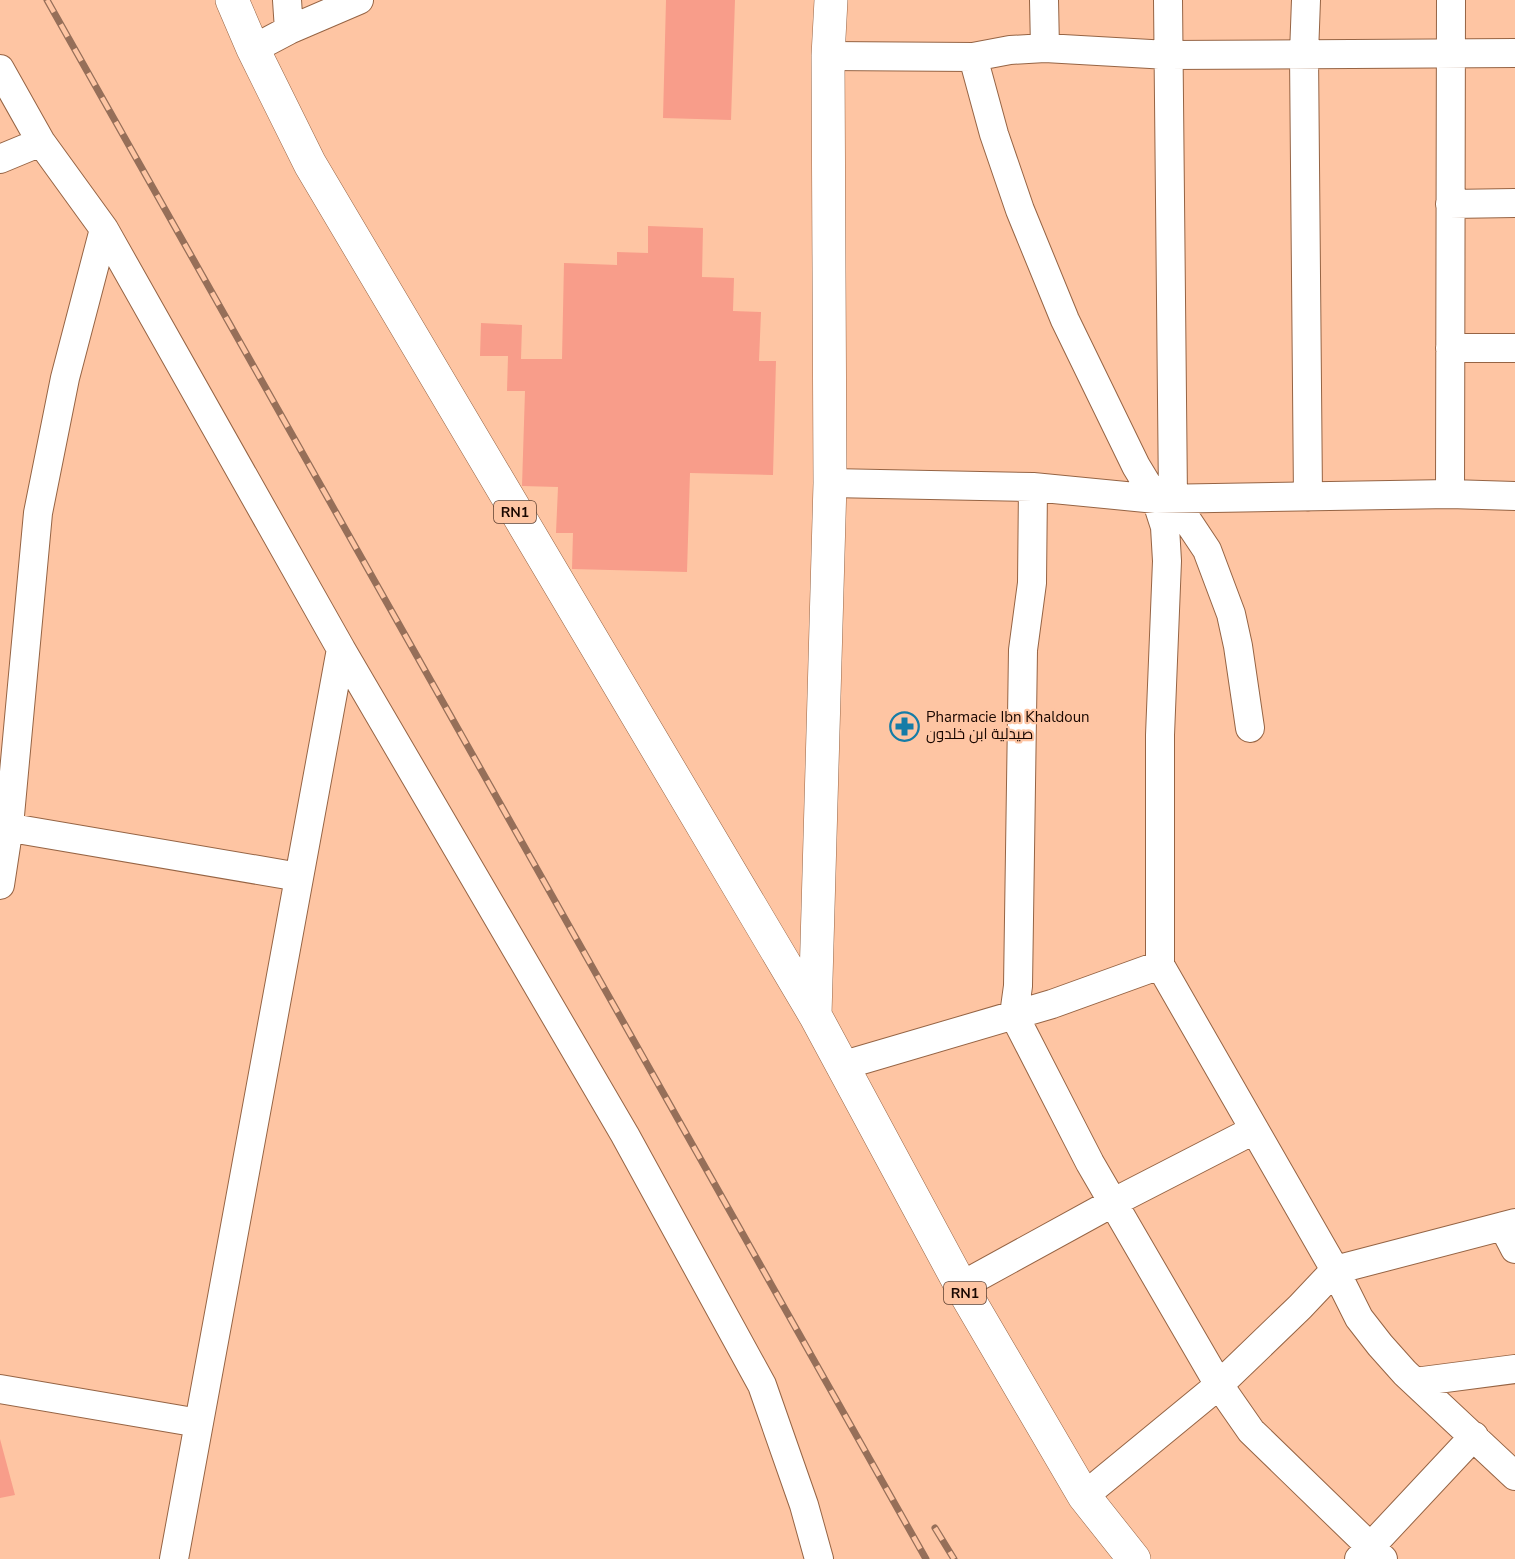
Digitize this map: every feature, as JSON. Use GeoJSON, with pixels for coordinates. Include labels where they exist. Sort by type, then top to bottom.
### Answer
{"type":"FeatureCollection","features":[{"type":"Feature","properties":{"kind":"main road","name":"RN1"},"geometry":{"type":"LineString","coordinates":[[232,0],[253,49],[310,164],[815,1015],[961,1286],[1084,1496],[1134,1559]]}},
{"type":"Feature","properties":{"kind":"main road"},"geometry":{"type":"LineString","coordinates":[[815,1015],[830,483],[828,56],[831,0]]}},
{"type":"Feature","properties":{"kind":"street"},"geometry":{"type":"LineString","coordinates":[[287,0],[289,30]]}},
{"type":"Feature","properties":{"kind":"street"},"geometry":{"type":"LineString","coordinates":[[253,49],[289,30],[359,0]]}},
{"type":"Feature","properties":{"kind":"street"},"geometry":{"type":"LineString","coordinates":[[1044,0],[1046,48]]}},
{"type":"Feature","properties":{"kind":"street"},"geometry":{"type":"LineString","coordinates":[[1168,0],[1165,499],[1167,561],[1160,735],[1160,965],[1335,1270],[1359,1318],[1380,1345],[1415,1382],[1515,1476]]}},
{"type":"Feature","properties":{"kind":"street"},"geometry":{"type":"LineString","coordinates":[[1306,0],[1304,54],[1308,496]]}},
{"type":"Feature","properties":{"kind":"street"},"geometry":{"type":"LineString","coordinates":[[1450,0],[1450,494]]}},
{"type":"Feature","properties":{"kind":"street"},"geometry":{"type":"LineString","coordinates":[[828,56],[973,57],[1010,50],[1046,48],[1168,55],[1515,53]]}},
{"type":"Feature","properties":{"kind":"street"},"geometry":{"type":"LineString","coordinates":[[973,57],[994,134],[1020,210],[1065,320],[1136,466],[1207,550],[1231,614],[1250,728]]}},
{"type":"Feature","properties":{"kind":"street"},"geometry":{"type":"LineString","coordinates":[[0,69],[40,142],[104,229],[341,649],[625,1135],[762,1385],[804,1505],[819,1559]]}},
{"type":"Feature","properties":{"kind":"street"},"geometry":{"type":"LineString","coordinates":[[0,159],[40,142]]}},
{"type":"Feature","properties":{"kind":"street"},"geometry":{"type":"LineString","coordinates":[[1450,204],[1515,203]]}},
{"type":"Feature","properties":{"kind":"street"},"geometry":{"type":"LineString","coordinates":[[0,885],[38,513],[65,378],[104,229]]}},
{"type":"Feature","properties":{"kind":"street"},"geometry":{"type":"LineString","coordinates":[[1450,348],[1515,348]]}},
{"type":"Feature","properties":{"kind":"street"},"geometry":{"type":"LineString","coordinates":[[830,483],[1033,487],[1165,499],[1450,494],[1515,496]]}},
{"type":"Feature","properties":{"kind":"street"},"geometry":{"type":"LineString","coordinates":[[1033,487],[1032,583],[1023,650],[1018,974],[1014,1015],[1090,1163],[1219,1385],[1251,1431],[1371,1555],[1474,1436]]}},
{"type":"Feature","properties":{"kind":"street"},"geometry":{"type":"LineString","coordinates":[[174,1559],[341,649]]}},
{"type":"Feature","properties":{"kind":"street"},"geometry":{"type":"LineString","coordinates":[[5,826],[299,878]]}},
{"type":"Feature","properties":{"kind":"street"},"geometry":{"type":"LineString","coordinates":[[841,1066],[1052,1004],[1160,965]]}},
{"type":"Feature","properties":{"kind":"street"},"geometry":{"type":"LineString","coordinates":[[961,1286],[1114,1202],[1254,1130]]}},
{"type":"Feature","properties":{"kind":"street"},"geometry":{"type":"LineString","coordinates":[[1084,1496],[1219,1385],[1335,1270],[1511,1233]]}},
{"type":"Feature","properties":{"kind":"street"},"geometry":{"type":"LineString","coordinates":[[1415,1382],[1515,1369]]}},
{"type":"Feature","properties":{"kind":"street"},"geometry":{"type":"LineString","coordinates":[[0,1389],[199,1422]]}},
{"type":"Feature","properties":{"kind":"building"},"geometry":{"type":"Polygon","coordinates":[[[666,0],[735,0],[731,120],[663,118],[666,0]]]}},
{"type":"Feature","properties":{"kind":"building"},"geometry":{"type":"Polygon","coordinates":[[[648,226],[703,228],[702,277],[734,278],[733,311],[761,312],[759,361],[776,361],[773,475],[690,473],[687,572],[572,569],[573,533],[556,533],[558,487],[522,486],[525,391],[507,391],[508,356],[480,356],[481,323],[522,325],[521,359],[562,359],[564,263],[617,265],[617,252],[648,253],[648,226]]]}},
{"type":"Feature","properties":{"kind":"building"},"geometry":{"type":"Polygon","coordinates":[[[0,1439],[15,1495],[0,1498],[0,1439]]]}},
{"type":"Feature","properties":{"kind":"railway"},"geometry":{"type":"LineString","coordinates":[[47,0],[926,1559]]}},
{"type":"Feature","properties":{"kind":"railway"},"geometry":{"type":"LineString","coordinates":[[935,1528],[954,1559]]}},
{"type":"Feature","properties":{"kind":"place","name":"Pharmacie Ibn Khaldoun صيدلية ابن خلدون"},"geometry":{"type":"Point","coordinates":[905,726]}}]}
